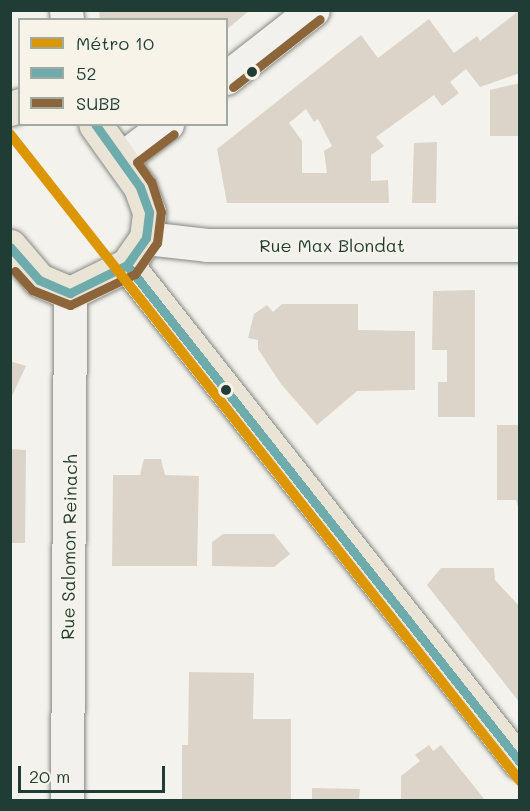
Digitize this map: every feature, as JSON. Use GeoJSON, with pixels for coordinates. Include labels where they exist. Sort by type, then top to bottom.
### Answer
{"type":"FeatureCollection","features":[{"type":"Feature","properties":{"kind":"main road"},"geometry":{"type":"LineString","coordinates":[[13,254],[39,280],[70,293],[127,265],[146,238],[149,212],[140,187],[96,126]]}},
{"type":"Feature","properties":{"kind":"main road"},"geometry":{"type":"LineString","coordinates":[[127,265],[519,763]]}},
{"type":"Feature","properties":{"kind":"street"},"geometry":{"type":"LineString","coordinates":[[228,76],[313,10]]}},
{"type":"Feature","properties":{"kind":"street"},"geometry":{"type":"LineString","coordinates":[[121,159],[164,126]]}},
{"type":"Feature","properties":{"kind":"street","name":"Rue Max Blondat"},"geometry":{"type":"LineString","coordinates":[[146,238],[207,245],[519,245]]}},
{"type":"Feature","properties":{"kind":"street","name":"Rue Salomon Reinach"},"geometry":{"type":"LineString","coordinates":[[67,801],[70,293]]}},
{"type":"Feature","properties":{"kind":"building"},"geometry":{"type":"Polygon","coordinates":[[[99,10],[250,10],[228,28],[228,18],[100,18],[99,10]]]}},
{"type":"Feature","properties":{"kind":"building"},"geometry":{"type":"Polygon","coordinates":[[[520,10],[520,73],[480,87],[466,69],[450,82],[459,93],[442,106],[434,95],[376,137],[384,146],[371,155],[371,181],[388,180],[389,203],[227,203],[217,149],[361,35],[378,58],[429,19],[454,53],[477,36],[480,41],[520,10]],[[306,109],[289,123],[302,141],[302,173],[327,173],[324,151],[332,146],[318,119],[314,122],[306,109]]]}},
{"type":"Feature","properties":{"kind":"building"},"geometry":{"type":"Polygon","coordinates":[[[520,83],[520,136],[490,136],[490,90],[520,83]]]}},
{"type":"Feature","properties":{"kind":"building"},"geometry":{"type":"Polygon","coordinates":[[[437,142],[436,203],[412,203],[414,143],[437,142]]]}},
{"type":"Feature","properties":{"kind":"building"},"geometry":{"type":"Polygon","coordinates":[[[475,290],[475,417],[438,417],[438,382],[447,382],[447,350],[432,350],[433,291],[475,290]]]}},
{"type":"Feature","properties":{"kind":"building"},"geometry":{"type":"Polygon","coordinates":[[[282,304],[358,304],[358,330],[415,331],[415,390],[357,391],[317,425],[281,384],[258,349],[258,340],[248,338],[254,314],[267,305],[273,312],[282,304]]]}},
{"type":"Feature","properties":{"kind":"building"},"geometry":{"type":"Polygon","coordinates":[[[10,361],[26,366],[10,400],[10,361]]]}},
{"type":"Feature","properties":{"kind":"building"},"geometry":{"type":"Polygon","coordinates":[[[497,425],[520,425],[520,513],[516,500],[497,500],[497,425]]]}},
{"type":"Feature","properties":{"kind":"building"},"geometry":{"type":"Polygon","coordinates":[[[10,449],[26,450],[25,543],[10,543],[10,449]]]}},
{"type":"Feature","properties":{"kind":"building"},"geometry":{"type":"Polygon","coordinates":[[[144,459],[161,459],[165,475],[199,476],[197,566],[112,566],[113,475],[140,475],[144,459]]]}},
{"type":"Feature","properties":{"kind":"building"},"geometry":{"type":"Polygon","coordinates":[[[223,534],[274,534],[290,554],[274,567],[212,566],[212,542],[223,534]]]}},
{"type":"Feature","properties":{"kind":"building"},"geometry":{"type":"Polygon","coordinates":[[[441,568],[494,568],[495,580],[520,607],[520,703],[427,585],[441,568]]]}},
{"type":"Feature","properties":{"kind":"building"},"geometry":{"type":"Polygon","coordinates":[[[189,672],[254,673],[253,719],[291,719],[291,800],[182,800],[182,745],[188,745],[189,672]]]}},
{"type":"Feature","properties":{"kind":"building"},"geometry":{"type":"Polygon","coordinates":[[[429,745],[433,751],[441,745],[485,800],[401,800],[401,776],[420,761],[415,755],[429,745]]]}},
{"type":"Feature","properties":{"kind":"building"},"geometry":{"type":"Polygon","coordinates":[[[312,788],[360,789],[359,800],[312,800],[312,788]]]}},
{"type":"Feature","properties":{"kind":"metro line","name":"10"},"geometry":{"type":"LineString","coordinates":[[10,134],[520,781]]}},
{"type":"Feature","properties":{"kind":"transit line","name":"SUBB"},"geometry":{"type":"LineString","coordinates":[[233,87],[320,19]]}},
{"type":"Feature","properties":{"kind":"transit line","name":"52"},"geometry":{"type":"LineString","coordinates":[[10,247],[39,280],[70,293],[127,265],[146,238],[149,212],[140,187],[96,126]]}},
{"type":"Feature","properties":{"kind":"transit line","name":"SUBB"},"geometry":{"type":"LineString","coordinates":[[15,271],[32,290],[70,305],[135,274],[157,243],[161,212],[151,182],[137,162],[174,134]]}},
{"type":"Feature","properties":{"kind":"transit line","name":"52"},"geometry":{"type":"LineString","coordinates":[[127,265],[520,762]]}}]}
